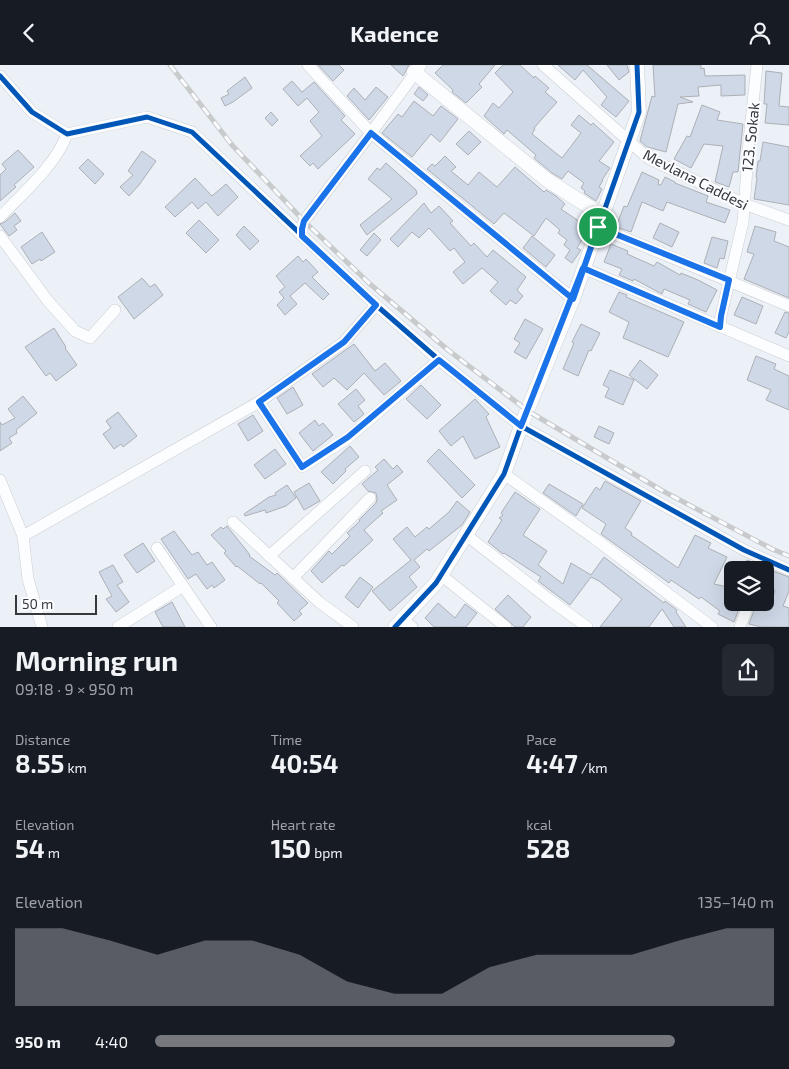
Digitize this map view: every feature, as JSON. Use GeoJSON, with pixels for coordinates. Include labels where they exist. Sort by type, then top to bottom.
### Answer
{"type":"FeatureCollection","features":[{"type":"Feature","properties":{"kind":"street"},"geometry":{"type":"LineString","coordinates":[[308,65],[371,133],[573,299]]}},
{"type":"Feature","properties":{"kind":"street","name":"Mevlana Caddesi"},"geometry":{"type":"LineString","coordinates":[[543,65],[648,157],[744,204],[789,220]]}},
{"type":"Feature","properties":{"kind":"street"},"geometry":{"type":"LineString","coordinates":[[403,624],[436,583],[504,474],[521,426],[573,299],[639,112],[637,65]]}},
{"type":"Feature","properties":{"kind":"street","name":"123. Sokak"},"geometry":{"type":"LineString","coordinates":[[720,327],[742,222],[757,65]]}},
{"type":"Feature","properties":{"kind":"street"},"geometry":{"type":"LineString","coordinates":[[302,236],[304,221],[417,69],[547,180],[600,221],[789,306]]}},
{"type":"Feature","properties":{"kind":"street"},"geometry":{"type":"LineString","coordinates":[[0,76],[32,112],[67,134],[147,117],[192,132],[376,305],[439,360],[521,426],[744,550],[759,561]]}},
{"type":"Feature","properties":{"kind":"street"},"geometry":{"type":"LineString","coordinates":[[0,217],[40,176],[64,143],[67,134]]}},
{"type":"Feature","properties":{"kind":"street"},"geometry":{"type":"LineString","coordinates":[[0,236],[48,301],[75,331],[90,338],[115,310]]}},
{"type":"Feature","properties":{"kind":"street"},"geometry":{"type":"LineString","coordinates":[[583,268],[789,356]]}},
{"type":"Feature","properties":{"kind":"street"},"geometry":{"type":"LineString","coordinates":[[23,536],[259,402],[344,342],[376,305]]}},
{"type":"Feature","properties":{"kind":"street"},"geometry":{"type":"LineString","coordinates":[[259,402],[302,467],[348,437],[439,360]]}},
{"type":"Feature","properties":{"kind":"street"},"geometry":{"type":"LineString","coordinates":[[268,556],[365,471]]}},
{"type":"Feature","properties":{"kind":"street"},"geometry":{"type":"LineString","coordinates":[[504,474],[594,538],[712,627]]}},
{"type":"Feature","properties":{"kind":"street"},"geometry":{"type":"LineString","coordinates":[[0,480],[23,536],[28,579],[42,627]]}},
{"type":"Feature","properties":{"kind":"street"},"geometry":{"type":"LineString","coordinates":[[293,578],[370,498]]}},
{"type":"Feature","properties":{"kind":"street"},"geometry":{"type":"LineString","coordinates":[[233,522],[319,602],[353,627]]}},
{"type":"Feature","properties":{"kind":"street"},"geometry":{"type":"LineString","coordinates":[[466,535],[587,627]]}},
{"type":"Feature","properties":{"kind":"street"},"geometry":{"type":"LineString","coordinates":[[156,549],[212,627]]}},
{"type":"Feature","properties":{"kind":"street"},"geometry":{"type":"LineString","coordinates":[[774,567],[789,570]]}},
{"type":"Feature","properties":{"kind":"street"},"geometry":{"type":"LineString","coordinates":[[440,575],[506,627]]}},
{"type":"Feature","properties":{"kind":"street"},"geometry":{"type":"LineString","coordinates":[[118,627],[183,586]]}},
{"type":"Feature","properties":{"kind":"street"},"geometry":{"type":"LineString","coordinates":[[740,627],[746,611]]}},
{"type":"Feature","properties":{"kind":"building"},"geometry":{"type":"Polygon","coordinates":[[[318,65],[339,65],[344,70],[333,81],[318,65]]]}},
{"type":"Feature","properties":{"kind":"building"},"geometry":{"type":"Polygon","coordinates":[[[391,65],[409,65],[403,76],[391,65]]]}},
{"type":"Feature","properties":{"kind":"building"},"geometry":{"type":"Polygon","coordinates":[[[443,65],[495,65],[479,84],[482,87],[466,103],[452,92],[453,90],[435,73],[443,65]]]}},
{"type":"Feature","properties":{"kind":"building"},"geometry":{"type":"Polygon","coordinates":[[[503,65],[520,65],[549,88],[545,92],[557,102],[534,128],[532,134],[562,158],[581,133],[571,125],[579,115],[591,125],[593,123],[614,142],[599,161],[610,168],[599,187],[602,189],[596,201],[584,193],[585,191],[581,188],[584,183],[568,171],[562,179],[552,173],[534,158],[536,155],[507,130],[504,134],[484,116],[493,103],[499,108],[513,92],[495,73],[503,65]]]}},
{"type":"Feature","properties":{"kind":"building"},"geometry":{"type":"Polygon","coordinates":[[[558,65],[587,65],[629,101],[616,117],[601,105],[607,97],[583,70],[575,80],[558,65]]]}},
{"type":"Feature","properties":{"kind":"building"},"geometry":{"type":"Polygon","coordinates":[[[607,65],[627,65],[629,72],[619,80],[607,65]]]}},
{"type":"Feature","properties":{"kind":"building"},"geometry":{"type":"Polygon","coordinates":[[[653,65],[701,65],[701,69],[704,68],[705,76],[745,75],[745,95],[721,96],[721,85],[698,87],[699,96],[680,97],[693,102],[678,104],[666,152],[647,147],[640,141],[652,96],[655,97],[653,65]]]}},
{"type":"Feature","properties":{"kind":"building"},"geometry":{"type":"Polygon","coordinates":[[[766,71],[782,73],[779,106],[789,107],[789,125],[765,123],[767,104],[764,104],[766,71]]]}},
{"type":"Feature","properties":{"kind":"building"},"geometry":{"type":"Polygon","coordinates":[[[245,77],[252,88],[225,106],[221,98],[229,94],[227,91],[245,77]]]}},
{"type":"Feature","properties":{"kind":"building"},"geometry":{"type":"Polygon","coordinates":[[[292,81],[302,92],[314,82],[345,116],[341,120],[355,134],[318,169],[313,163],[310,166],[300,156],[322,136],[310,121],[319,112],[307,98],[298,106],[283,89],[292,81]]]}},
{"type":"Feature","properties":{"kind":"building"},"geometry":{"type":"Polygon","coordinates":[[[376,87],[388,97],[369,120],[347,96],[354,88],[365,100],[376,87]]]}},
{"type":"Feature","properties":{"kind":"building"},"geometry":{"type":"Polygon","coordinates":[[[419,87],[428,95],[423,101],[414,94],[419,87]]]}},
{"type":"Feature","properties":{"kind":"building"},"geometry":{"type":"Polygon","coordinates":[[[414,101],[433,116],[441,106],[458,119],[440,142],[431,134],[412,157],[382,133],[398,114],[402,117],[414,101]]]}},
{"type":"Feature","properties":{"kind":"building"},"geometry":{"type":"Polygon","coordinates":[[[702,105],[720,112],[717,120],[743,124],[738,172],[733,172],[729,187],[715,182],[723,146],[704,144],[691,168],[674,159],[687,136],[690,137],[702,105]]]}},
{"type":"Feature","properties":{"kind":"building"},"geometry":{"type":"Polygon","coordinates":[[[271,112],[278,120],[272,126],[265,118],[271,112]]]}},
{"type":"Feature","properties":{"kind":"building"},"geometry":{"type":"Polygon","coordinates":[[[469,131],[481,142],[468,155],[456,144],[469,131]]]}},
{"type":"Feature","properties":{"kind":"building"},"geometry":{"type":"Polygon","coordinates":[[[763,142],[789,147],[789,205],[754,199],[758,161],[760,161],[763,142]]]}},
{"type":"Feature","properties":{"kind":"building"},"geometry":{"type":"Polygon","coordinates":[[[18,150],[34,167],[0,201],[0,175],[6,169],[2,164],[18,150]]]}},
{"type":"Feature","properties":{"kind":"building"},"geometry":{"type":"Polygon","coordinates":[[[142,151],[156,161],[129,196],[120,187],[133,175],[128,171],[142,151]]]}},
{"type":"Feature","properties":{"kind":"building"},"geometry":{"type":"Polygon","coordinates":[[[445,156],[456,167],[451,171],[468,185],[479,172],[497,187],[515,167],[544,192],[546,190],[556,196],[565,204],[561,209],[589,228],[577,248],[581,250],[572,263],[565,258],[570,250],[564,245],[567,240],[558,233],[560,230],[546,218],[534,236],[504,213],[494,224],[427,169],[432,164],[435,166],[445,156]]]}},
{"type":"Feature","properties":{"kind":"building"},"geometry":{"type":"Polygon","coordinates":[[[88,159],[104,174],[95,184],[79,168],[88,159]]]}},
{"type":"Feature","properties":{"kind":"building"},"geometry":{"type":"Polygon","coordinates":[[[386,163],[416,190],[417,194],[367,235],[360,225],[392,199],[368,179],[377,168],[380,170],[386,163]]]}},
{"type":"Feature","properties":{"kind":"building"},"geometry":{"type":"Polygon","coordinates":[[[642,172],[659,180],[658,185],[661,185],[665,177],[708,196],[706,202],[730,210],[725,223],[667,202],[663,211],[642,202],[631,232],[616,227],[624,206],[627,207],[642,172]]]}},
{"type":"Feature","properties":{"kind":"building"},"geometry":{"type":"Polygon","coordinates":[[[195,178],[212,196],[226,184],[238,197],[218,216],[206,202],[198,209],[192,202],[175,217],[165,207],[195,178]]]}},
{"type":"Feature","properties":{"kind":"building"},"geometry":{"type":"Polygon","coordinates":[[[424,203],[431,213],[439,206],[453,221],[450,223],[471,246],[474,243],[487,257],[493,250],[526,277],[517,290],[523,296],[516,304],[510,300],[506,305],[490,291],[498,282],[482,268],[463,284],[453,272],[465,262],[454,248],[450,251],[429,228],[419,238],[412,232],[398,247],[390,239],[424,203]]]}},
{"type":"Feature","properties":{"kind":"building"},"geometry":{"type":"Polygon","coordinates":[[[15,213],[21,221],[14,226],[17,230],[9,236],[0,224],[15,213]]]}},
{"type":"Feature","properties":{"kind":"building"},"geometry":{"type":"Polygon","coordinates":[[[199,220],[219,240],[206,253],[186,233],[199,220]]]}},
{"type":"Feature","properties":{"kind":"building"},"geometry":{"type":"Polygon","coordinates":[[[660,223],[679,232],[672,247],[653,238],[660,223]]]}},
{"type":"Feature","properties":{"kind":"building"},"geometry":{"type":"Polygon","coordinates":[[[244,226],[259,241],[250,250],[236,235],[244,226]]]}},
{"type":"Feature","properties":{"kind":"building"},"geometry":{"type":"Polygon","coordinates":[[[755,226],[776,232],[774,241],[789,247],[789,298],[744,279],[754,254],[747,252],[755,226]]]}},
{"type":"Feature","properties":{"kind":"building"},"geometry":{"type":"Polygon","coordinates":[[[42,232],[55,252],[41,261],[40,259],[32,264],[21,247],[42,232]]]}},
{"type":"Feature","properties":{"kind":"building"},"geometry":{"type":"Polygon","coordinates":[[[374,233],[381,240],[367,256],[360,250],[374,233]]]}},
{"type":"Feature","properties":{"kind":"building"},"geometry":{"type":"Polygon","coordinates":[[[532,236],[555,255],[546,267],[523,248],[532,236]]]}},
{"type":"Feature","properties":{"kind":"building"},"geometry":{"type":"Polygon","coordinates":[[[712,237],[728,241],[724,259],[720,258],[717,268],[704,263],[712,237]]]}},
{"type":"Feature","properties":{"kind":"building"},"geometry":{"type":"Polygon","coordinates":[[[611,244],[628,251],[627,254],[654,266],[657,262],[680,275],[681,273],[717,290],[706,312],[688,304],[690,300],[664,289],[662,294],[634,279],[633,281],[619,275],[622,269],[604,262],[611,244]]]}},
{"type":"Feature","properties":{"kind":"building"},"geometry":{"type":"Polygon","coordinates":[[[298,256],[303,262],[306,259],[318,272],[312,277],[329,294],[323,300],[305,283],[290,296],[297,304],[285,315],[277,305],[284,298],[279,292],[285,287],[276,276],[298,256]]]}},
{"type":"Feature","properties":{"kind":"building"},"geometry":{"type":"Polygon","coordinates":[[[142,278],[150,287],[155,284],[163,295],[134,319],[118,297],[142,278]]]}},
{"type":"Feature","properties":{"kind":"building"},"geometry":{"type":"Polygon","coordinates":[[[619,292],[627,295],[626,297],[684,322],[668,357],[623,338],[629,322],[609,312],[619,292]]]}},
{"type":"Feature","properties":{"kind":"building"},"geometry":{"type":"Polygon","coordinates":[[[742,297],[763,306],[756,324],[734,315],[742,297]]]}},
{"type":"Feature","properties":{"kind":"building"},"geometry":{"type":"Polygon","coordinates":[[[785,312],[789,313],[789,332],[786,338],[775,333],[785,312]]]}},
{"type":"Feature","properties":{"kind":"building"},"geometry":{"type":"Polygon","coordinates":[[[525,319],[543,329],[526,359],[514,352],[520,343],[514,339],[525,319]]]}},
{"type":"Feature","properties":{"kind":"building"},"geometry":{"type":"Polygon","coordinates":[[[581,324],[600,333],[591,351],[589,350],[578,376],[563,369],[574,343],[572,342],[581,324]]]}},
{"type":"Feature","properties":{"kind":"building"},"geometry":{"type":"Polygon","coordinates":[[[54,328],[77,365],[56,381],[50,373],[46,376],[25,347],[54,328]]]}},
{"type":"Feature","properties":{"kind":"building"},"geometry":{"type":"Polygon","coordinates":[[[354,344],[375,371],[385,363],[401,381],[384,395],[364,373],[347,390],[334,378],[323,387],[312,374],[354,344]]]}},
{"type":"Feature","properties":{"kind":"building"},"geometry":{"type":"Polygon","coordinates":[[[756,356],[776,364],[774,369],[789,376],[789,410],[766,400],[771,390],[747,380],[756,356]]]}},
{"type":"Feature","properties":{"kind":"building"},"geometry":{"type":"Polygon","coordinates":[[[640,360],[658,375],[647,389],[629,375],[640,360]]]}},
{"type":"Feature","properties":{"kind":"building"},"geometry":{"type":"Polygon","coordinates":[[[610,370],[634,380],[623,405],[605,397],[609,388],[603,385],[610,370]]]}},
{"type":"Feature","properties":{"kind":"building"},"geometry":{"type":"Polygon","coordinates":[[[421,385],[441,405],[427,419],[406,399],[421,385]]]}},
{"type":"Feature","properties":{"kind":"building"},"geometry":{"type":"Polygon","coordinates":[[[293,387],[303,405],[287,414],[277,398],[293,387]]]}},
{"type":"Feature","properties":{"kind":"building"},"geometry":{"type":"Polygon","coordinates":[[[356,389],[365,400],[358,406],[364,414],[354,422],[338,404],[356,389]]]}},
{"type":"Feature","properties":{"kind":"building"},"geometry":{"type":"Polygon","coordinates":[[[23,396],[37,413],[16,430],[17,433],[9,438],[12,443],[0,451],[0,422],[2,425],[15,418],[8,409],[23,396]]]}},
{"type":"Feature","properties":{"kind":"building"},"geometry":{"type":"Polygon","coordinates":[[[475,399],[489,414],[486,417],[500,447],[475,459],[463,436],[451,446],[439,431],[475,399]]]}},
{"type":"Feature","properties":{"kind":"building"},"geometry":{"type":"Polygon","coordinates":[[[118,412],[137,436],[123,447],[121,444],[114,449],[103,434],[111,428],[106,421],[118,412]]]}},
{"type":"Feature","properties":{"kind":"building"},"geometry":{"type":"Polygon","coordinates":[[[253,415],[263,431],[248,441],[238,424],[253,415]]]}},
{"type":"Feature","properties":{"kind":"building"},"geometry":{"type":"Polygon","coordinates":[[[315,420],[319,426],[323,423],[333,435],[313,451],[299,433],[315,420]]]}},
{"type":"Feature","properties":{"kind":"building"},"geometry":{"type":"Polygon","coordinates":[[[599,426],[614,433],[609,444],[594,437],[599,426]]]}},
{"type":"Feature","properties":{"kind":"building"},"geometry":{"type":"Polygon","coordinates":[[[350,446],[359,457],[345,469],[346,471],[333,484],[321,472],[350,446]]]}},
{"type":"Feature","properties":{"kind":"building"},"geometry":{"type":"Polygon","coordinates":[[[275,449],[286,464],[265,479],[254,465],[275,449]]]}},
{"type":"Feature","properties":{"kind":"building"},"geometry":{"type":"Polygon","coordinates":[[[439,449],[475,485],[462,498],[427,461],[439,449]]]}},
{"type":"Feature","properties":{"kind":"building"},"geometry":{"type":"Polygon","coordinates":[[[384,459],[393,469],[397,465],[403,472],[387,485],[397,500],[381,511],[383,513],[364,530],[373,540],[322,583],[311,571],[329,551],[332,554],[350,536],[347,533],[376,503],[376,493],[368,491],[362,484],[378,470],[375,467],[384,459]]]}},
{"type":"Feature","properties":{"kind":"building"},"geometry":{"type":"Polygon","coordinates":[[[605,481],[641,501],[625,528],[632,533],[631,535],[678,568],[695,535],[711,543],[708,548],[727,557],[714,584],[724,586],[724,611],[738,611],[734,622],[718,614],[720,611],[701,597],[699,599],[671,580],[669,583],[601,534],[606,524],[582,508],[596,487],[600,490],[605,481]]]}},
{"type":"Feature","properties":{"kind":"building"},"geometry":{"type":"Polygon","coordinates":[[[309,483],[320,501],[304,510],[294,492],[309,483]]]}},
{"type":"Feature","properties":{"kind":"building"},"geometry":{"type":"Polygon","coordinates":[[[549,484],[583,504],[576,516],[543,493],[549,484]]]}},
{"type":"Feature","properties":{"kind":"building"},"geometry":{"type":"Polygon","coordinates":[[[287,485],[296,498],[286,506],[266,513],[265,510],[245,516],[244,514],[269,497],[276,495],[275,493],[287,485]]]}},
{"type":"Feature","properties":{"kind":"building"},"geometry":{"type":"Polygon","coordinates":[[[515,492],[540,509],[523,535],[547,551],[538,565],[563,584],[571,563],[591,575],[604,557],[664,603],[665,601],[677,610],[676,612],[686,627],[674,627],[662,609],[649,627],[600,627],[622,599],[599,581],[591,577],[570,605],[538,581],[541,577],[503,554],[488,542],[502,520],[499,518],[503,515],[501,513],[515,492]]]}},
{"type":"Feature","properties":{"kind":"building"},"geometry":{"type":"Polygon","coordinates":[[[457,501],[470,512],[462,525],[429,551],[427,549],[414,560],[420,567],[409,577],[417,587],[390,611],[372,591],[411,560],[393,539],[407,527],[415,537],[427,527],[429,529],[449,512],[457,501]]]}},
{"type":"Feature","properties":{"kind":"building"},"geometry":{"type":"Polygon","coordinates":[[[227,526],[249,556],[275,575],[277,573],[308,603],[299,611],[302,614],[294,621],[277,603],[279,601],[261,583],[236,567],[224,553],[226,551],[211,535],[221,527],[223,529],[227,526]]]}},
{"type":"Feature","properties":{"kind":"building"},"geometry":{"type":"Polygon","coordinates":[[[174,531],[192,555],[198,552],[207,565],[212,562],[225,580],[214,588],[212,585],[207,589],[196,574],[188,579],[161,539],[174,531]]]}},
{"type":"Feature","properties":{"kind":"building"},"geometry":{"type":"Polygon","coordinates":[[[143,543],[155,561],[137,573],[124,555],[143,543]]]}},
{"type":"Feature","properties":{"kind":"building"},"geometry":{"type":"Polygon","coordinates":[[[113,565],[123,582],[117,585],[129,602],[116,612],[106,599],[112,596],[99,572],[113,565]]]}},
{"type":"Feature","properties":{"kind":"building"},"geometry":{"type":"Polygon","coordinates":[[[774,571],[789,577],[789,591],[783,606],[789,608],[789,627],[761,627],[749,624],[754,611],[774,611],[774,571]]]}},
{"type":"Feature","properties":{"kind":"building"},"geometry":{"type":"Polygon","coordinates":[[[360,577],[373,587],[358,608],[345,597],[360,577]]]}},
{"type":"Feature","properties":{"kind":"building"},"geometry":{"type":"Polygon","coordinates":[[[508,595],[531,617],[523,627],[515,627],[495,609],[508,595]]]}},
{"type":"Feature","properties":{"kind":"building"},"geometry":{"type":"Polygon","coordinates":[[[172,602],[185,627],[163,627],[155,612],[172,602]]]}},
{"type":"Feature","properties":{"kind":"building"},"geometry":{"type":"Polygon","coordinates":[[[438,603],[455,618],[465,604],[477,613],[466,627],[434,627],[425,618],[438,603]]]}},
{"type":"Feature","properties":{"kind":"railway"},"geometry":{"type":"LineString","coordinates":[[170,65],[232,145],[304,221],[370,284],[448,350],[528,411],[661,490],[772,549],[789,556]]}},
{"type":"Feature","properties":{"kind":"cycle path"},"geometry":{"type":"LineString","coordinates":[[395,627],[436,583],[504,474],[521,426],[573,299],[639,112],[637,65]]}},
{"type":"Feature","properties":{"kind":"cycle path"},"geometry":{"type":"LineString","coordinates":[[0,76],[32,112],[67,134],[147,117],[192,132],[376,305],[439,360],[521,426],[744,550],[789,570]]}},
{"type":"Feature","properties":{"kind":"route"},"geometry":{"type":"LineString","coordinates":[[598,227],[583,268],[573,299],[371,133],[304,221],[302,236],[376,305],[344,342],[259,402],[302,467],[348,437],[439,360],[521,426],[573,299],[583,268],[720,327],[729,280],[598,227]]}}]}
